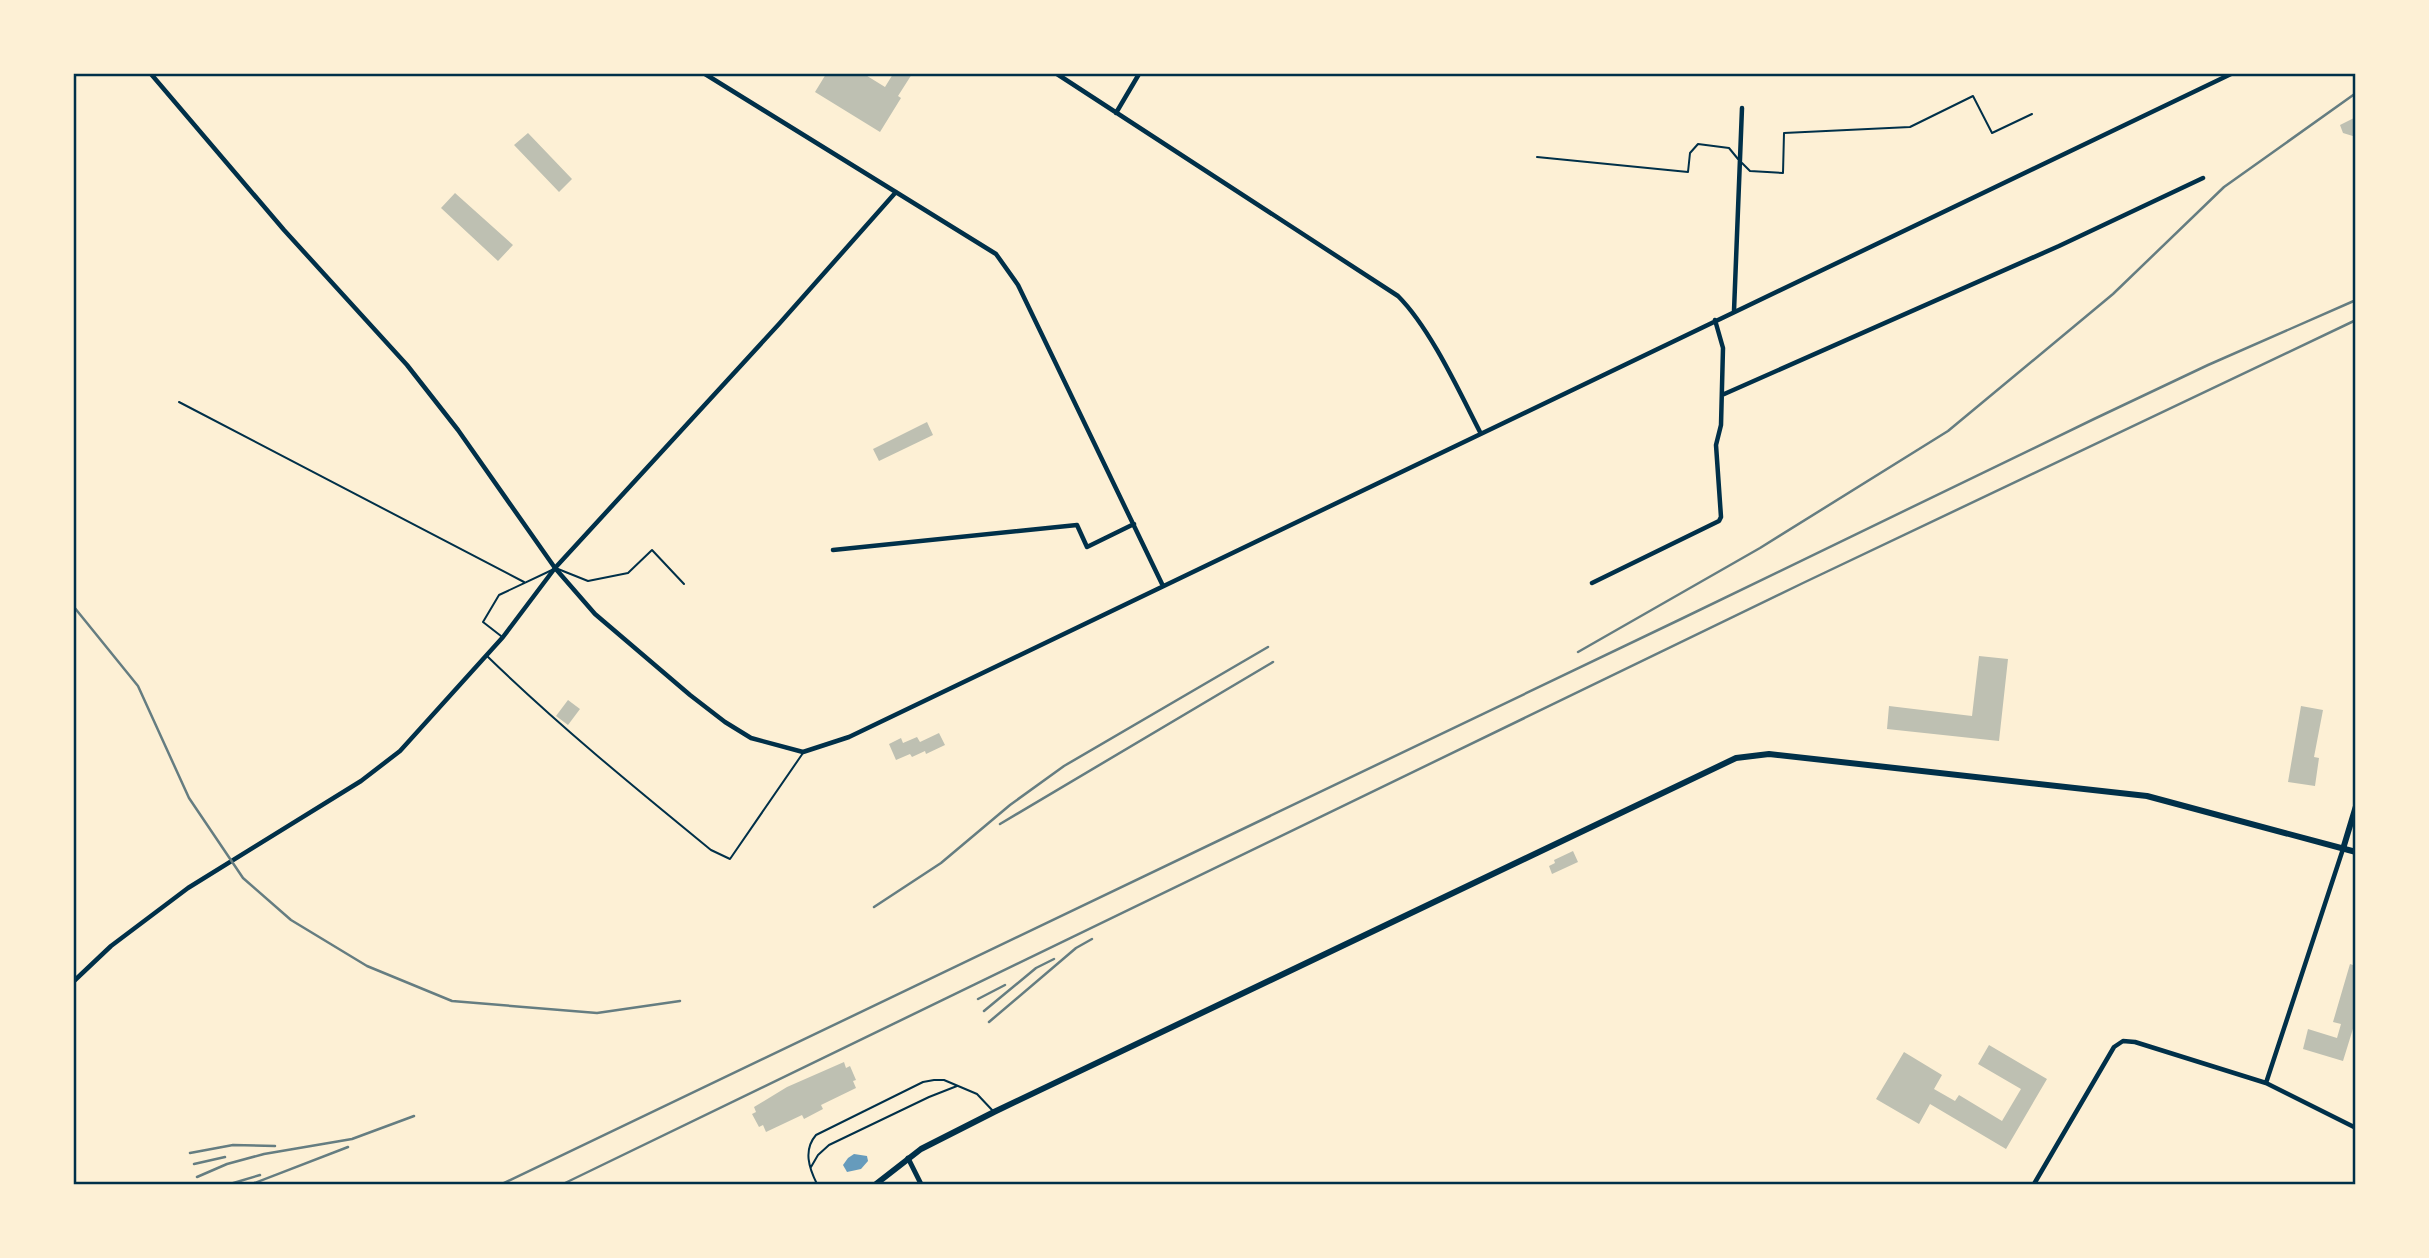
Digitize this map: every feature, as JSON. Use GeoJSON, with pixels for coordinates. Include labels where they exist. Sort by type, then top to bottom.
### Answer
{"type":"FeatureCollection","features":[{"type":"Feature","properties":{"kind":"main road"},"geometry":{"type":"LineString","coordinates":[[876,1185],[908,1158],[994,1112],[1736,758],[1754,755],[1830,760],[2147,796],[2356,852]]}},
{"type":"Feature","properties":{"kind":"main road"},"geometry":{"type":"LineString","coordinates":[[2343,849],[2356,806]]}},
{"type":"Feature","properties":{"kind":"street"},"geometry":{"type":"LineString","coordinates":[[151,74],[284,229],[407,365],[458,430],[555,568],[595,614],[725,722],[751,738],[803,752],[849,737],[2231,74]]}},
{"type":"Feature","properties":{"kind":"street"},"geometry":{"type":"LineString","coordinates":[[705,74],[996,254],[1018,285],[1163,586]]}},
{"type":"Feature","properties":{"kind":"street"},"geometry":{"type":"LineString","coordinates":[[1057,74],[1398,296],[1408,307],[1450,375],[1480,432]]}},
{"type":"Feature","properties":{"kind":"street"},"geometry":{"type":"LineString","coordinates":[[1115,113],[1139,74]]}},
{"type":"Feature","properties":{"kind":"street"},"geometry":{"type":"LineString","coordinates":[[1734,311],[1742,108]]}},
{"type":"Feature","properties":{"kind":"street"},"geometry":{"type":"LineString","coordinates":[[1722,394],[2059,246],[2203,178]]}},
{"type":"Feature","properties":{"kind":"street"},"geometry":{"type":"LineString","coordinates":[[74,981],[111,946],[188,888],[361,781],[400,751],[503,637],[555,568],[770,335],[895,192]]}},
{"type":"Feature","properties":{"kind":"street"},"geometry":{"type":"LineString","coordinates":[[1592,583],[1719,521],[1721,517],[1716,445],[1721,425],[1723,348],[1716,320]]}},
{"type":"Feature","properties":{"kind":"street"},"geometry":{"type":"LineString","coordinates":[[832,550],[1077,525],[1087,547],[1134,524]]}},
{"type":"Feature","properties":{"kind":"street"},"geometry":{"type":"LineString","coordinates":[[2266,1083],[2343,849]]}},
{"type":"Feature","properties":{"kind":"street"},"geometry":{"type":"LineString","coordinates":[[2034,1185],[2114,1048],[2123,1041],[2135,1042],[2266,1083],[2356,1128]]}},
{"type":"Feature","properties":{"kind":"street"},"geometry":{"type":"LineString","coordinates":[[908,1158],[921,1185]]}},
{"type":"Feature","properties":{"kind":"lane"},"geometry":{"type":"LineString","coordinates":[[1537,158],[1688,172],[1690,153],[1698,144],[1729,148],[1750,172],[1783,173],[1784,133],[1910,127],[1973,96],[1992,133],[2032,114]]}},
{"type":"Feature","properties":{"kind":"lane"},"geometry":{"type":"LineString","coordinates":[[179,402],[524,582]]}},
{"type":"Feature","properties":{"kind":"lane"},"geometry":{"type":"LineString","coordinates":[[503,637],[483,622],[499,595],[555,568],[588,581],[628,573],[652,550],[684,584]]}},
{"type":"Feature","properties":{"kind":"lane"},"geometry":{"type":"LineString","coordinates":[[486,656],[542,710],[593,753],[711,850],[730,859],[803,752]]}},
{"type":"Feature","properties":{"kind":"lane"},"geometry":{"type":"LineString","coordinates":[[817,1185],[808,1149],[812,1139],[822,1130],[923,1082],[944,1080],[977,1094],[994,1112]]}},
{"type":"Feature","properties":{"kind":"lane"},"geometry":{"type":"LineString","coordinates":[[811,1168],[818,1155],[829,1145],[957,1086]]}},
{"type":"Feature","properties":{"kind":"water"},"geometry":{"type":"Polygon","coordinates":[[[854,1154],[867,1156],[868,1161],[861,1169],[847,1172],[843,1165],[854,1154]]]}},
{"type":"Feature","properties":{"kind":"building"},"geometry":{"type":"Polygon","coordinates":[[[826,74],[864,74],[885,87],[893,74],[912,74],[880,132],[815,92],[826,74]]]}},
{"type":"Feature","properties":{"kind":"building"},"geometry":{"type":"Polygon","coordinates":[[[2356,117],[2356,137],[2343,133],[2340,125],[2356,117]]]}},
{"type":"Feature","properties":{"kind":"building"},"geometry":{"type":"Polygon","coordinates":[[[528,133],[572,179],[559,192],[514,145],[528,133]]]}},
{"type":"Feature","properties":{"kind":"building"},"geometry":{"type":"Polygon","coordinates":[[[455,193],[513,245],[498,261],[441,208],[455,193]]]}},
{"type":"Feature","properties":{"kind":"building"},"geometry":{"type":"Polygon","coordinates":[[[927,422],[933,435],[879,461],[873,449],[927,422]]]}},
{"type":"Feature","properties":{"kind":"building"},"geometry":{"type":"Polygon","coordinates":[[[1979,656],[2008,659],[1999,741],[1887,729],[1889,706],[1972,716],[1979,656]]]}},
{"type":"Feature","properties":{"kind":"building"},"geometry":{"type":"Polygon","coordinates":[[[568,700],[580,709],[568,725],[556,716],[568,700]]]}},
{"type":"Feature","properties":{"kind":"building"},"geometry":{"type":"Polygon","coordinates":[[[2301,706],[2323,710],[2314,757],[2319,758],[2315,786],[2288,782],[2301,706]]]}},
{"type":"Feature","properties":{"kind":"building"},"geometry":{"type":"Polygon","coordinates":[[[939,733],[945,745],[926,754],[925,751],[912,757],[910,754],[896,760],[889,744],[901,738],[903,743],[917,737],[920,742],[939,733]]]}},
{"type":"Feature","properties":{"kind":"building"},"geometry":{"type":"Polygon","coordinates":[[[1573,851],[1578,862],[1552,874],[1549,866],[1555,863],[1554,860],[1573,851]]]}},
{"type":"Feature","properties":{"kind":"building"},"geometry":{"type":"Polygon","coordinates":[[[2350,964],[2356,966],[2356,1019],[2343,1061],[2303,1049],[2308,1029],[2337,1038],[2341,1024],[2333,1022],[2350,964]]]}},
{"type":"Feature","properties":{"kind":"building"},"geometry":{"type":"Polygon","coordinates":[[[1989,1045],[2047,1079],[2006,1149],[1930,1104],[1919,1124],[1876,1099],[1904,1052],[1942,1075],[1934,1089],[1955,1101],[1959,1095],[2002,1121],[2021,1089],[1978,1064],[1989,1045]]]}},
{"type":"Feature","properties":{"kind":"building"},"geometry":{"type":"Polygon","coordinates":[[[844,1062],[846,1068],[850,1066],[856,1080],[853,1081],[856,1088],[821,1105],[823,1109],[804,1119],[802,1115],[766,1132],[763,1125],[759,1127],[752,1114],[756,1112],[754,1107],[787,1087],[844,1062]]]}},
{"type":"Feature","properties":{"kind":"railway"},"geometry":{"type":"LineString","coordinates":[[1578,652],[1760,548],[1948,431],[2113,294],[2224,187],[2356,93]]}},
{"type":"Feature","properties":{"kind":"railway"},"geometry":{"type":"LineString","coordinates":[[502,1184],[2094,419],[2356,300]]}},
{"type":"Feature","properties":{"kind":"railway"},"geometry":{"type":"LineString","coordinates":[[563,1184],[1803,583],[2356,320]]}},
{"type":"Feature","properties":{"kind":"railway"},"geometry":{"type":"LineString","coordinates":[[74,607],[138,686],[189,798],[243,878],[291,920],[367,966],[452,1001],[597,1013],[680,1001]]}},
{"type":"Feature","properties":{"kind":"railway"},"geometry":{"type":"LineString","coordinates":[[874,907],[941,863],[1010,805],[1064,766],[1268,647]]}},
{"type":"Feature","properties":{"kind":"railway"},"geometry":{"type":"LineString","coordinates":[[1000,824],[1273,662]]}},
{"type":"Feature","properties":{"kind":"railway"},"geometry":{"type":"LineString","coordinates":[[989,1022],[1076,948],[1092,939]]}},
{"type":"Feature","properties":{"kind":"railway"},"geometry":{"type":"LineString","coordinates":[[984,1011],[1036,968],[1054,959]]}},
{"type":"Feature","properties":{"kind":"railway"},"geometry":{"type":"LineString","coordinates":[[978,999],[1005,985]]}},
{"type":"Feature","properties":{"kind":"railway"},"geometry":{"type":"LineString","coordinates":[[197,1177],[227,1164],[264,1154],[352,1139],[414,1116]]}},
{"type":"Feature","properties":{"kind":"railway"},"geometry":{"type":"LineString","coordinates":[[190,1153],[233,1145],[275,1146]]}},
{"type":"Feature","properties":{"kind":"railway"},"geometry":{"type":"LineString","coordinates":[[252,1184],[348,1147]]}},
{"type":"Feature","properties":{"kind":"railway"},"geometry":{"type":"LineString","coordinates":[[194,1164],[225,1157]]}},
{"type":"Feature","properties":{"kind":"railway"},"geometry":{"type":"LineString","coordinates":[[230,1184],[260,1175]]}}]}
